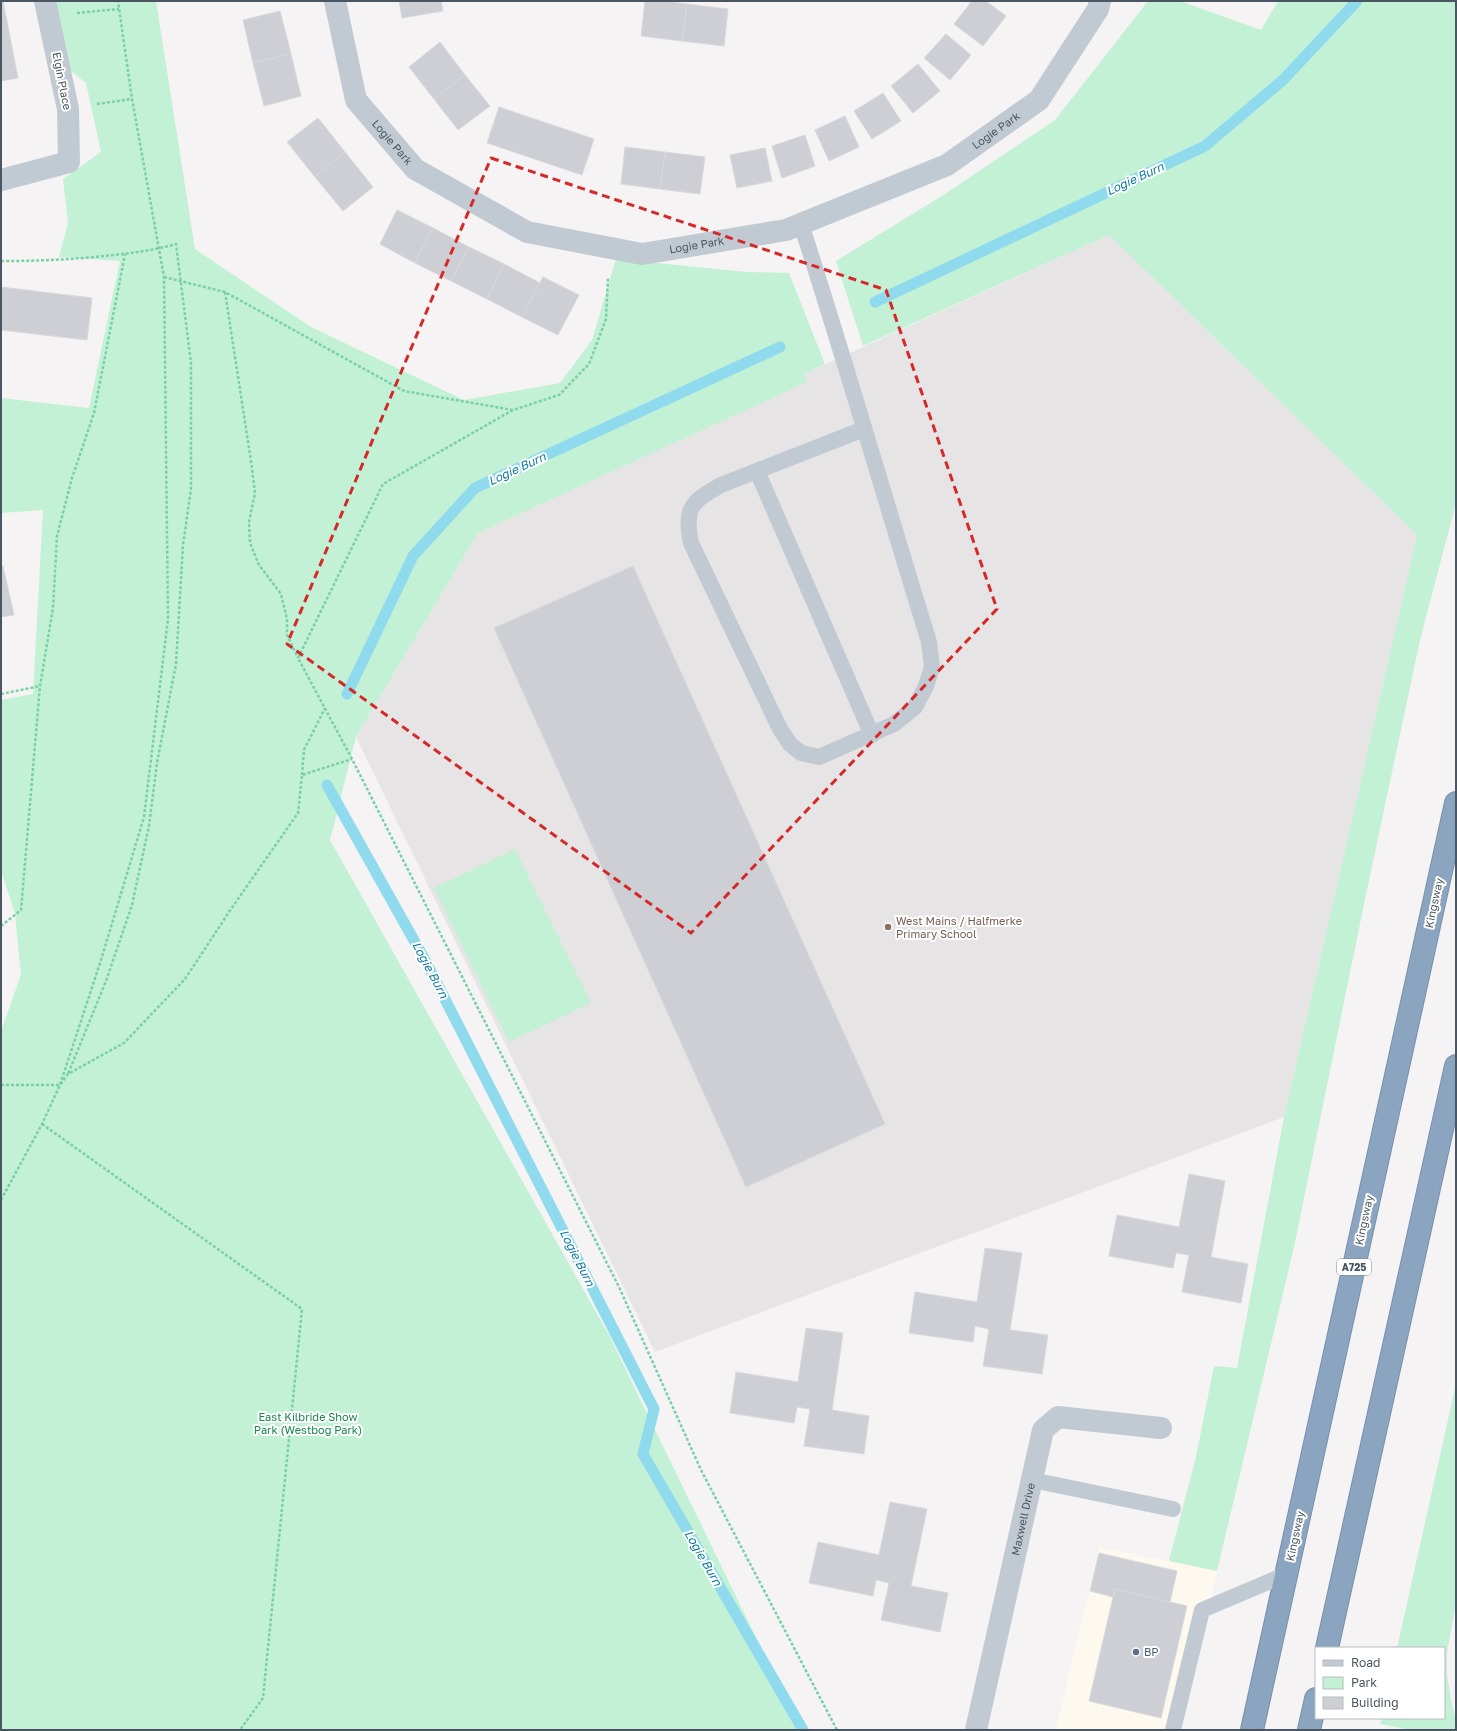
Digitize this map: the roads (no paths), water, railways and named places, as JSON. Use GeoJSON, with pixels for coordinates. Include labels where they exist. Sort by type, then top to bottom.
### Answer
{"type":"FeatureCollection","features":[{"type":"Feature","properties":{"kind":"highway","name":"Kingsway"},"geometry":{"type":"LineString","coordinates":[[1252,1730],[1456,804]]}},
{"type":"Feature","properties":{"kind":"highway"},"geometry":{"type":"LineString","coordinates":[[1327,1647],[1456,1066]]}},
{"type":"Feature","properties":{"kind":"highway"},"geometry":{"type":"LineString","coordinates":[[1309,1730],[1315,1703]]}},
{"type":"Feature","properties":{"kind":"street","name":"Logie Park"},"geometry":{"type":"LineString","coordinates":[[335,1],[356,100],[415,169],[527,232],[642,254],[786,230],[947,165],[1039,100],[1098,9],[1100,1]]}},
{"type":"Feature","properties":{"kind":"street","name":"Elgin Place"},"geometry":{"type":"LineString","coordinates":[[1,180],[69,162],[68,109],[47,8]]}},
{"type":"Feature","properties":{"kind":"street","name":"Maxwell Drive"},"geometry":{"type":"LineString","coordinates":[[976,1730],[1043,1430],[1058,1417],[1162,1428]]}},
{"type":"Feature","properties":{"kind":"lane"},"geometry":{"type":"LineString","coordinates":[[801,224],[848,374],[929,642],[932,667],[926,686],[915,707],[894,724],[872,735],[819,757],[801,754],[790,744],[780,729],[691,543],[688,528],[689,511],[699,497],[721,485],[864,429]]}},
{"type":"Feature","properties":{"kind":"lane"},"geometry":{"type":"LineString","coordinates":[[757,471],[872,735]]}},
{"type":"Feature","properties":{"kind":"lane"},"geometry":{"type":"LineString","coordinates":[[1032,1480],[1173,1509]]}},
{"type":"Feature","properties":{"kind":"lane"},"geometry":{"type":"LineString","coordinates":[[1173,1730],[1202,1610],[1287,1574]]}},
{"type":"Feature","properties":{"kind":"waterway","name":"Logie Burn"},"geometry":{"type":"LineString","coordinates":[[875,302],[1205,146],[1283,80],[1357,1]]}},
{"type":"Feature","properties":{"kind":"waterway","name":"Logie Burn"},"geometry":{"type":"LineString","coordinates":[[347,694],[413,556],[475,488],[780,347]]}},
{"type":"Feature","properties":{"kind":"waterway","name":"Logie Burn"},"geometry":{"type":"LineString","coordinates":[[327,785],[425,960],[654,1409],[643,1454],[803,1730]]}},
{"type":"Feature","properties":{"kind":"place","name":"West Mains / Halfmerke Primary School"},"geometry":{"type":"Point","coordinates":[888,927]}},
{"type":"Feature","properties":{"kind":"place","name":"BP"},"geometry":{"type":"Point","coordinates":[1136,1652]}},
{"type":"Feature","properties":{"kind":"park label","name":"East Kilbride Show Park (Westbog Park)"},"geometry":{"type":"Point","coordinates":[308,1423]}}]}
